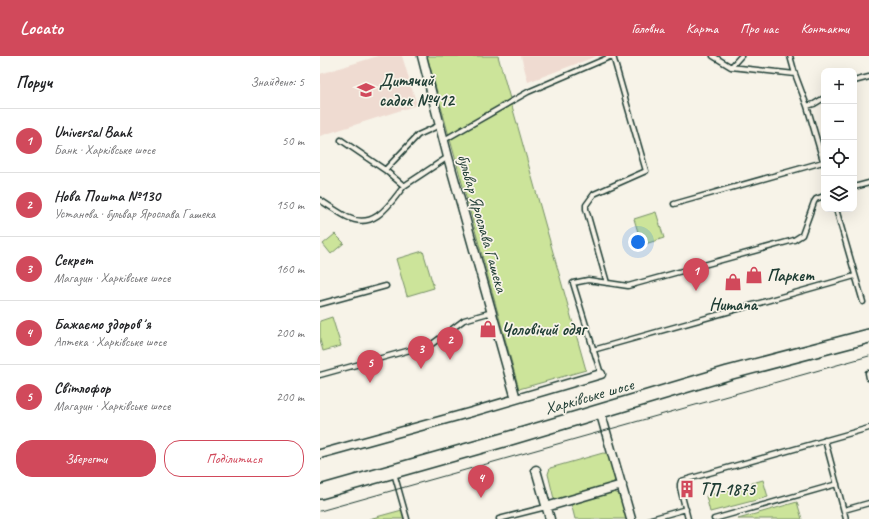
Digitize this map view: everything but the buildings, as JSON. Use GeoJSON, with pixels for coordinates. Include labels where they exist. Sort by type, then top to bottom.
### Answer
{"type":"FeatureCollection","features":[{"type":"Feature","properties":{"kind":"main road","name":"Харківське шосе"},"geometry":{"type":"LineString","coordinates":[[320,492],[728,373],[869,336]]}},
{"type":"Feature","properties":{"kind":"street","name":"бульвар Ярослава Гашека"},"geometry":{"type":"LineString","coordinates":[[422,56],[448,157],[516,398]]}},
{"type":"Feature","properties":{"kind":"street","name":"Харківське шосе"},"geometry":{"type":"LineString","coordinates":[[320,454],[601,374]]}},
{"type":"Feature","properties":{"kind":"street"},"geometry":{"type":"LineString","coordinates":[[600,411],[631,519]]}},
{"type":"Feature","properties":{"kind":"street"},"geometry":{"type":"LineString","coordinates":[[536,470],[550,519]]}},
{"type":"Feature","properties":{"kind":"street"},"geometry":{"type":"LineString","coordinates":[[546,506],[622,485]]}},
{"type":"Feature","properties":{"kind":"lane"},"geometry":{"type":"LineString","coordinates":[[444,140],[528,92],[612,56],[646,170],[594,194],[586,205],[607,283]]}},
{"type":"Feature","properties":{"kind":"lane"},"geometry":{"type":"LineString","coordinates":[[713,56],[731,67],[794,74]]}},
{"type":"Feature","properties":{"kind":"lane"},"geometry":{"type":"LineString","coordinates":[[731,67],[741,56]]}},
{"type":"Feature","properties":{"kind":"lane"},"geometry":{"type":"LineString","coordinates":[[790,56],[794,74],[807,106],[821,153]]}},
{"type":"Feature","properties":{"kind":"lane"},"geometry":{"type":"LineString","coordinates":[[857,81],[869,77]]}},
{"type":"Feature","properties":{"kind":"lane"},"geometry":{"type":"LineString","coordinates":[[807,106],[821,100]]}},
{"type":"Feature","properties":{"kind":"lane"},"geometry":{"type":"LineString","coordinates":[[386,170],[418,135],[440,125]]}},
{"type":"Feature","properties":{"kind":"lane"},"geometry":{"type":"LineString","coordinates":[[341,140],[386,170],[404,186]]}},
{"type":"Feature","properties":{"kind":"lane"},"geometry":{"type":"LineString","coordinates":[[320,200],[348,217],[359,220],[371,219],[379,215],[388,206],[404,186],[448,157]]}},
{"type":"Feature","properties":{"kind":"lane"},"geometry":{"type":"LineString","coordinates":[[674,204],[821,164]]}},
{"type":"Feature","properties":{"kind":"lane"},"geometry":{"type":"LineString","coordinates":[[857,186],[869,183]]}},
{"type":"Feature","properties":{"kind":"lane"},"geometry":{"type":"LineString","coordinates":[[601,374],[573,283],[588,280],[628,286],[798,238],[804,231],[814,202],[816,199],[821,197]]}},
{"type":"Feature","properties":{"kind":"lane"},"geometry":{"type":"LineString","coordinates":[[837,212],[863,302]]}},
{"type":"Feature","properties":{"kind":"lane"},"geometry":{"type":"LineString","coordinates":[[593,350],[855,276]]}},
{"type":"Feature","properties":{"kind":"lane"},"geometry":{"type":"LineString","coordinates":[[320,304],[386,286]]}},
{"type":"Feature","properties":{"kind":"lane"},"geometry":{"type":"LineString","coordinates":[[320,375],[432,344],[464,320],[492,312]]}},
{"type":"Feature","properties":{"kind":"lane"},"geometry":{"type":"LineString","coordinates":[[688,519],[680,488],[681,481],[869,428]]}},
{"type":"Feature","properties":{"kind":"lane"},"geometry":{"type":"LineString","coordinates":[[825,440],[846,519]]}},
{"type":"Feature","properties":{"kind":"lane"},"geometry":{"type":"LineString","coordinates":[[394,470],[407,519]]}},
{"type":"Feature","properties":{"kind":"lane"},"geometry":{"type":"LineString","coordinates":[[714,519],[837,484]]}},
{"type":"Feature","properties":{"kind":"lane"},"geometry":{"type":"LineString","coordinates":[[844,510],[869,503]]}},
{"type":"Feature","properties":{"kind":"lane"},"geometry":{"type":"LineString","coordinates":[[499,519],[546,506]]}},
{"type":"Feature","properties":{"kind":"lane"},"geometry":{"type":"LineString","coordinates":[[651,519],[686,509]]}},
{"type":"Feature","properties":{"kind":"shaded area","name":"Дитячий садок №412"},"geometry":{"type":"Polygon","coordinates":[[[378,56],[402,56],[417,105],[320,136],[320,74],[378,56]]]}},
{"type":"Feature","properties":{"kind":"shaded area"},"geometry":{"type":"Polygon","coordinates":[[[521,56],[597,56],[528,82],[521,56]]]}},
{"type":"Feature","properties":{"kind":"green space"},"geometry":{"type":"Polygon","coordinates":[[[427,56],[498,56],[586,370],[519,389],[427,56]]]}},
{"type":"Feature","properties":{"kind":"green space"},"geometry":{"type":"Polygon","coordinates":[[[656,212],[664,238],[642,245],[634,219],[656,212]]]}},
{"type":"Feature","properties":{"kind":"green space"},"geometry":{"type":"Polygon","coordinates":[[[335,234],[344,243],[331,254],[323,244],[335,234]]]}},
{"type":"Feature","properties":{"kind":"green space"},"geometry":{"type":"Polygon","coordinates":[[[423,251],[434,288],[407,296],[396,259],[423,251]]]}},
{"type":"Feature","properties":{"kind":"green space"},"geometry":{"type":"Polygon","coordinates":[[[332,317],[341,346],[323,351],[320,340],[320,321],[332,317]]]}},
{"type":"Feature","properties":{"kind":"green space"},"geometry":{"type":"Polygon","coordinates":[[[603,453],[610,454],[616,477],[612,486],[561,500],[554,499],[548,474],[550,468],[603,453]]]}},
{"type":"Feature","properties":{"kind":"green space"},"geometry":{"type":"Polygon","coordinates":[[[763,480],[768,497],[710,512],[706,496],[763,480]]]}},
{"type":"Feature","properties":{"kind":"green space"},"geometry":{"type":"Polygon","coordinates":[[[614,492],[621,495],[628,519],[575,519],[571,503],[614,492]]]}},
{"type":"Feature","properties":{"kind":"green space"},"geometry":{"type":"Polygon","coordinates":[[[797,502],[802,519],[738,519],[797,502]]]}},
{"type":"Feature","properties":{"kind":"green space"},"geometry":{"type":"Polygon","coordinates":[[[402,510],[404,519],[369,519],[402,510]]]}},
{"type":"Feature","properties":{"kind":"tram line"},"geometry":{"type":"LineString","coordinates":[[320,511],[869,356]]}},
{"type":"Feature","properties":{"kind":"place","name":"Дитячий садок №412"},"geometry":{"type":"Point","coordinates":[366,90]}},
{"type":"Feature","properties":{"kind":"place","name":"Паркет"},"geometry":{"type":"Point","coordinates":[754,275]}},
{"type":"Feature","properties":{"kind":"place","name":"Humana"},"geometry":{"type":"Point","coordinates":[733,282]}},
{"type":"Feature","properties":{"kind":"place","name":"Universal Bank"},"geometry":{"type":"Point","coordinates":[696,291]}},
{"type":"Feature","properties":{"kind":"place","name":"Чоловічий одяг"},"geometry":{"type":"Point","coordinates":[488,329]}},
{"type":"Feature","properties":{"kind":"place","name":"Нова Пошта №130"},"geometry":{"type":"Point","coordinates":[450,360]}},
{"type":"Feature","properties":{"kind":"place","name":"Секрет"},"geometry":{"type":"Point","coordinates":[421,369]}},
{"type":"Feature","properties":{"kind":"place","name":"Світлофор"},"geometry":{"type":"Point","coordinates":[370,383]}},
{"type":"Feature","properties":{"kind":"place","name":"ТП-1875"},"geometry":{"type":"Point","coordinates":[687,489]}},
{"type":"Feature","properties":{"kind":"place","name":"Бажаємо здоровʼя"},"geometry":{"type":"Point","coordinates":[481,498]}}]}
